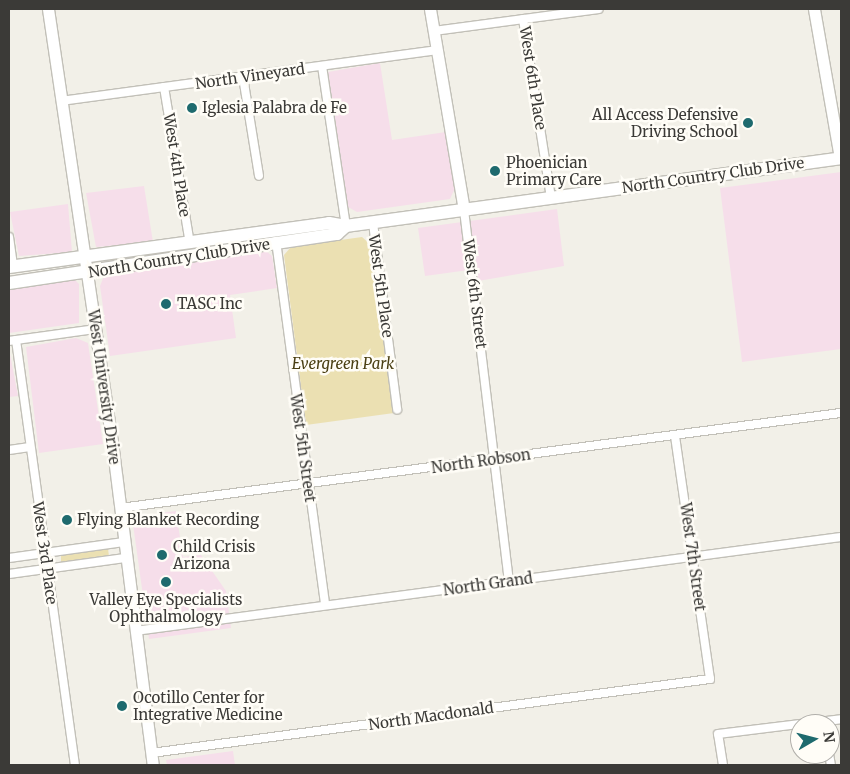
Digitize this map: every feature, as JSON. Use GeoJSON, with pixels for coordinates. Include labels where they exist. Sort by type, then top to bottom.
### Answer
{"type":"FeatureCollection","features":[{"type":"Feature","properties":{"kind":"main road","name":"West University Drive"},"geometry":{"type":"LineString","coordinates":[[48,9],[96,329],[153,765]]}},
{"type":"Feature","properties":{"kind":"main road","name":"West 6th Street"},"geometry":{"type":"LineString","coordinates":[[430,9],[464,210]]}},
{"type":"Feature","properties":{"kind":"main road"},"geometry":{"type":"LineString","coordinates":[[814,9],[841,158]]}},
{"type":"Feature","properties":{"kind":"main road","name":"North Country Club Drive"},"geometry":{"type":"LineString","coordinates":[[9,283],[88,272],[276,237],[335,222],[346,226],[841,158]]}},
{"type":"Feature","properties":{"kind":"main road","name":"North Country Club Drive"},"geometry":{"type":"LineString","coordinates":[[11,267],[190,244],[276,237]]}},
{"type":"Feature","properties":{"kind":"street"},"geometry":{"type":"LineString","coordinates":[[434,31],[599,9]]}},
{"type":"Feature","properties":{"kind":"street","name":"West 6th Place"},"geometry":{"type":"LineString","coordinates":[[524,19],[551,197]]}},
{"type":"Feature","properties":{"kind":"street","name":"North Vineyard"},"geometry":{"type":"LineString","coordinates":[[61,101],[438,50]]}},
{"type":"Feature","properties":{"kind":"street","name":"West 5th Place"},"geometry":{"type":"LineString","coordinates":[[322,66],[346,226]]}},
{"type":"Feature","properties":{"kind":"street"},"geometry":{"type":"LineString","coordinates":[[243,77],[258,176]]}},
{"type":"Feature","properties":{"kind":"street","name":"West 4th Place"},"geometry":{"type":"LineString","coordinates":[[164,87],[190,244]]}},
{"type":"Feature","properties":{"kind":"street","name":"West 6th Street"},"geometry":{"type":"LineString","coordinates":[[464,210],[509,581]]}},
{"type":"Feature","properties":{"kind":"street","name":"West 5th Place"},"geometry":{"type":"LineString","coordinates":[[373,222],[397,410]]}},
{"type":"Feature","properties":{"kind":"street"},"geometry":{"type":"LineString","coordinates":[[9,237],[11,267]]}},
{"type":"Feature","properties":{"kind":"street","name":"West 5th Street"},"geometry":{"type":"LineString","coordinates":[[276,237],[325,605]]}},
{"type":"Feature","properties":{"kind":"street"},"geometry":{"type":"LineString","coordinates":[[12,340],[96,329]]}},
{"type":"Feature","properties":{"kind":"street","name":"West 3rd Place"},"geometry":{"type":"LineString","coordinates":[[12,340],[46,553],[74,765]]}},
{"type":"Feature","properties":{"kind":"street","name":"North Robson"},"geometry":{"type":"LineString","coordinates":[[120,508],[841,413]]}},
{"type":"Feature","properties":{"kind":"street","name":"West 7th Street"},"geometry":{"type":"LineString","coordinates":[[675,435],[710,679]]}},
{"type":"Feature","properties":{"kind":"street"},"geometry":{"type":"LineString","coordinates":[[9,450],[30,447]]}},
{"type":"Feature","properties":{"kind":"street","name":"North Grand"},"geometry":{"type":"LineString","coordinates":[[135,631],[841,537]]}},
{"type":"Feature","properties":{"kind":"street"},"geometry":{"type":"LineString","coordinates":[[9,558],[124,542]]}},
{"type":"Feature","properties":{"kind":"street"},"geometry":{"type":"LineString","coordinates":[[9,574],[125,558]]}},
{"type":"Feature","properties":{"kind":"street","name":"North Macdonald"},"geometry":{"type":"LineString","coordinates":[[151,753],[710,679]]}},
{"type":"Feature","properties":{"kind":"street"},"geometry":{"type":"LineString","coordinates":[[723,765],[718,734],[790,725]]}},
{"type":"Feature","properties":{"kind":"shaded area"},"geometry":{"type":"Polygon","coordinates":[[[380,63],[392,140],[446,132],[455,188],[450,199],[357,212],[348,207],[328,72],[380,63]]]}},
{"type":"Feature","properties":{"kind":"shaded area"},"geometry":{"type":"Polygon","coordinates":[[[841,172],[841,349],[742,362],[720,188],[841,172]]]}},
{"type":"Feature","properties":{"kind":"shaded area"},"geometry":{"type":"Polygon","coordinates":[[[144,186],[153,242],[96,247],[86,193],[144,186]]]}},
{"type":"Feature","properties":{"kind":"shaded area"},"geometry":{"type":"Polygon","coordinates":[[[68,204],[72,252],[19,256],[10,212],[68,204]]]}},
{"type":"Feature","properties":{"kind":"shaded area"},"geometry":{"type":"Polygon","coordinates":[[[557,209],[564,266],[478,281],[476,269],[425,276],[418,228],[557,209]]]}},
{"type":"Feature","properties":{"kind":"shaded area"},"geometry":{"type":"Polygon","coordinates":[[[266,251],[272,256],[277,288],[230,295],[236,338],[110,356],[100,286],[104,276],[266,251]]]}},
{"type":"Feature","properties":{"kind":"shaded area"},"geometry":{"type":"Polygon","coordinates":[[[75,280],[79,284],[79,323],[9,333],[9,289],[75,280]]]}},
{"type":"Feature","properties":{"kind":"shaded area"},"geometry":{"type":"Polygon","coordinates":[[[76,338],[88,343],[103,444],[39,453],[26,347],[76,338]]]}},
{"type":"Feature","properties":{"kind":"shaded area"},"geometry":{"type":"Polygon","coordinates":[[[9,349],[18,396],[9,397],[9,349]]]}},
{"type":"Feature","properties":{"kind":"shaded area"},"geometry":{"type":"Polygon","coordinates":[[[176,511],[183,557],[201,555],[226,591],[231,628],[149,639],[132,517],[176,511]]]}},
{"type":"Feature","properties":{"kind":"shaded area"},"geometry":{"type":"Polygon","coordinates":[[[233,751],[235,765],[167,765],[166,760],[233,751]]]}},
{"type":"Feature","properties":{"kind":"green space","name":"Evergreen Park"},"geometry":{"type":"Polygon","coordinates":[[[362,237],[371,245],[394,413],[306,425],[284,255],[291,247],[362,237]]]}},
{"type":"Feature","properties":{"kind":"green space"},"geometry":{"type":"Polygon","coordinates":[[[108,548],[109,557],[61,564],[61,553],[108,548]]]}},
{"type":"Feature","properties":{"kind":"place","name":"Iglesia Palabra de Fe"},"geometry":{"type":"Point","coordinates":[192,108]}},
{"type":"Feature","properties":{"kind":"place","name":"All Access Defensive Driving School"},"geometry":{"type":"Point","coordinates":[748,123]}},
{"type":"Feature","properties":{"kind":"place","name":"Phoenician Primary Care"},"geometry":{"type":"Point","coordinates":[495,171]}},
{"type":"Feature","properties":{"kind":"place","name":"TASC Inc"},"geometry":{"type":"Point","coordinates":[166,304]}},
{"type":"Feature","properties":{"kind":"place","name":"Flying Blanket Recording"},"geometry":{"type":"Point","coordinates":[67,520]}},
{"type":"Feature","properties":{"kind":"place","name":"Child Crisis Arizona"},"geometry":{"type":"Point","coordinates":[162,555]}},
{"type":"Feature","properties":{"kind":"place","name":"Valley Eye Specialists Ophthalmology"},"geometry":{"type":"Point","coordinates":[166,582]}},
{"type":"Feature","properties":{"kind":"place","name":"Ocotillo Center for Integrative Medicine"},"geometry":{"type":"Point","coordinates":[122,706]}}]}
